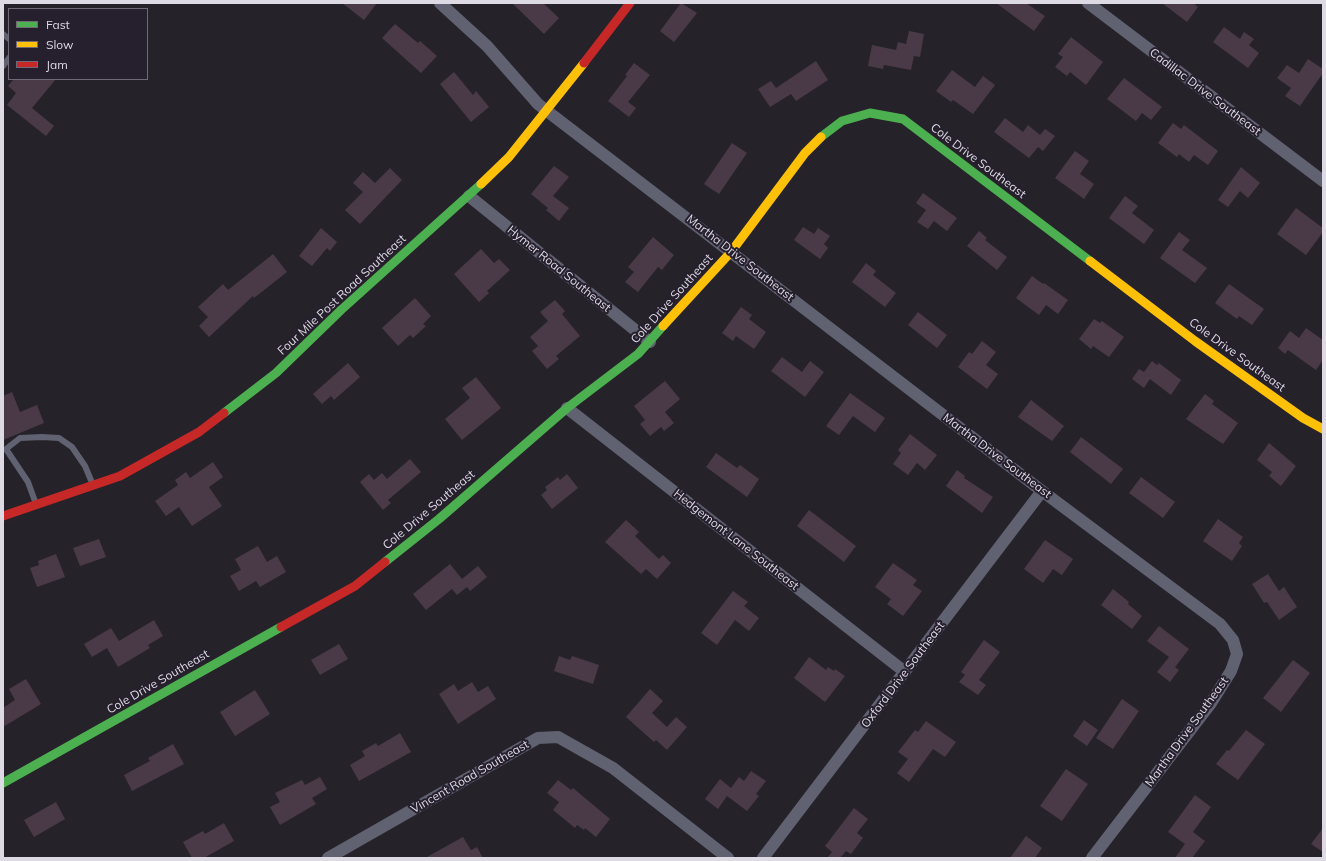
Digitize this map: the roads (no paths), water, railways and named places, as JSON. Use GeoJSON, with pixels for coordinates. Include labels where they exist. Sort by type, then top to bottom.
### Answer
{"type":"FeatureCollection","features":[{"type":"Feature","properties":{"kind":"street","name":"Martha Drive Southeast"},"geometry":{"type":"LineString","coordinates":[[440,3],[487,46],[538,104],[1042,491],[1220,624],[1233,640],[1238,654],[1231,671],[1211,703],[1092,858]]}},
{"type":"Feature","properties":{"kind":"street","name":"Four Mile Post Road Southeast"},"geometry":{"type":"LineString","coordinates":[[3,516],[120,476],[199,432],[276,373],[341,310],[469,196],[509,157],[547,111],[630,3]]}},
{"type":"Feature","properties":{"kind":"street","name":"Cadillac Drive Southeast"},"geometry":{"type":"LineString","coordinates":[[1088,3],[1323,181]]}},
{"type":"Feature","properties":{"kind":"street","name":"Cole Drive Southeast"},"geometry":{"type":"LineString","coordinates":[[3,783],[354,586],[439,519],[567,408],[638,354],[731,252],[805,153],[826,132],[842,121],[870,113],[903,119],[1195,341],[1303,418],[1323,429]]}},
{"type":"Feature","properties":{"kind":"street","name":"Hymer Road Southeast"},"geometry":{"type":"LineString","coordinates":[[469,196],[650,342]]}},
{"type":"Feature","properties":{"kind":"street","name":"Hedgemont Lane Southeast"},"geometry":{"type":"LineString","coordinates":[[567,408],[904,672]]}},
{"type":"Feature","properties":{"kind":"street","name":"Oxford Drive Southeast"},"geometry":{"type":"LineString","coordinates":[[763,858],[1042,491]]}},
{"type":"Feature","properties":{"kind":"street","name":"Vincent Road Southeast"},"geometry":{"type":"LineString","coordinates":[[328,858],[538,738],[558,737],[613,768],[720,856]]}},
{"type":"Feature","properties":{"kind":"lane"},"geometry":{"type":"LineString","coordinates":[[36,504],[28,482],[6,449],[20,438],[59,438],[72,447],[85,466],[93,485]]}}]}
